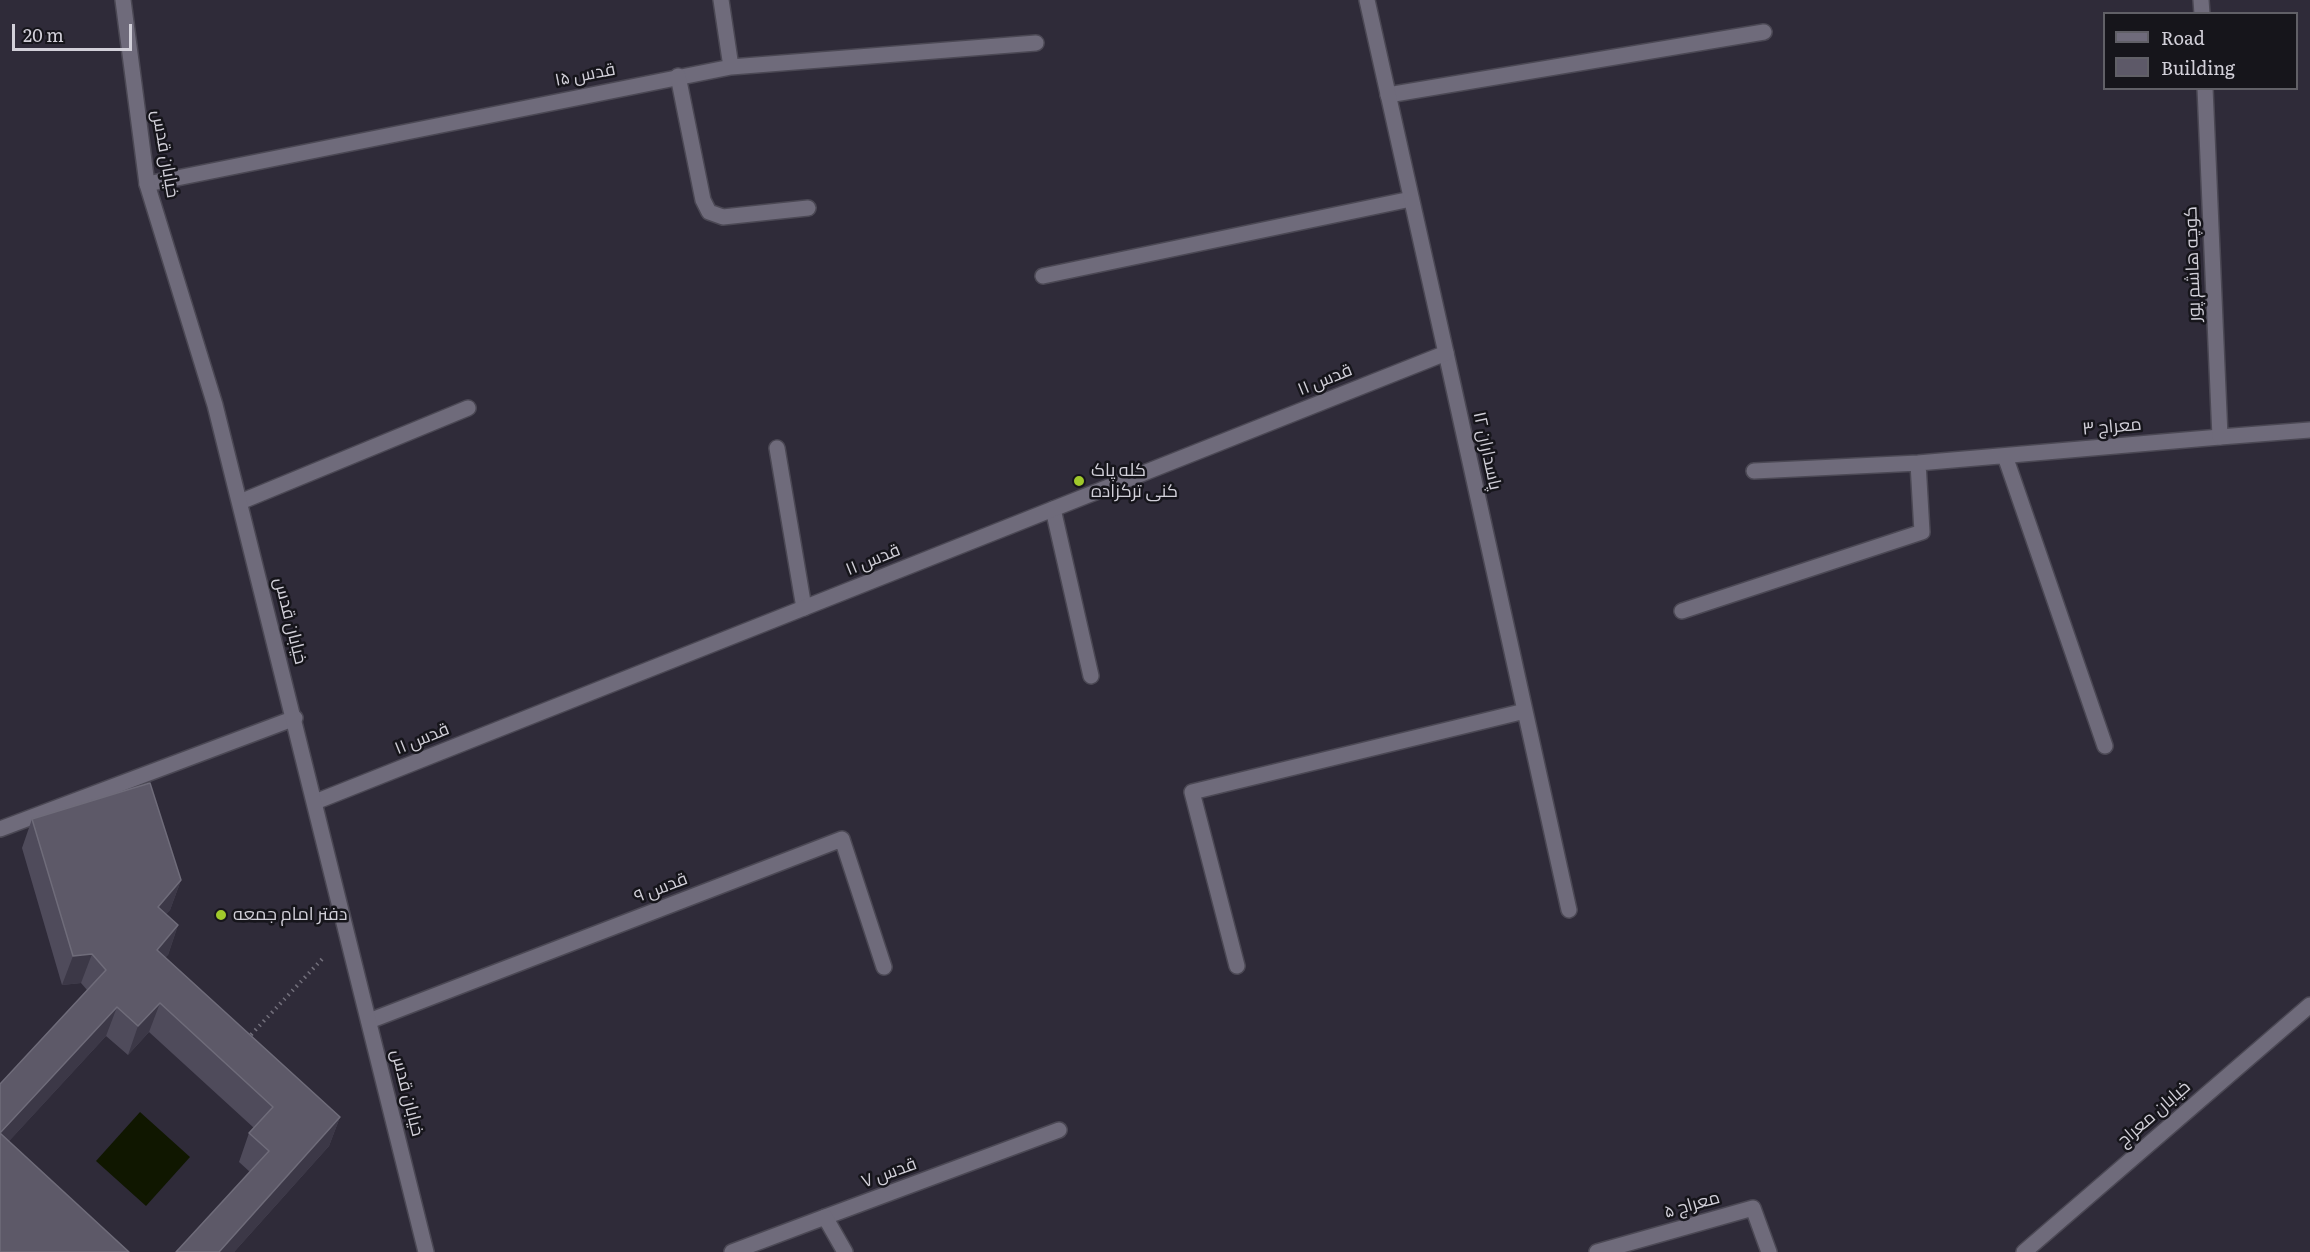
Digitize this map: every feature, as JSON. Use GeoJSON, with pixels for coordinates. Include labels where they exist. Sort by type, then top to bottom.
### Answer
{"type":"FeatureCollection","features":[{"type":"Feature","properties":{"kind":"street","name":"خیابان قدس"},"geometry":{"type":"LineString","coordinates":[[123,0],[147,184],[215,405],[426,1252]]}},
{"type":"Feature","properties":{"kind":"street"},"geometry":{"type":"LineString","coordinates":[[721,0],[731,67]]}},
{"type":"Feature","properties":{"kind":"street","name":"پاسداران ۱۲"},"geometry":{"type":"LineString","coordinates":[[1368,0],[1569,910]]}},
{"type":"Feature","properties":{"kind":"street"},"geometry":{"type":"LineString","coordinates":[[1388,95],[1764,32]]}},
{"type":"Feature","properties":{"kind":"street","name":"قدس ۱۵"},"geometry":{"type":"LineString","coordinates":[[147,184],[731,67],[1036,43]]}},
{"type":"Feature","properties":{"kind":"street"},"geometry":{"type":"LineString","coordinates":[[678,76],[703,200],[709,212],[723,217],[808,208]]}},
{"type":"Feature","properties":{"kind":"street","name":"کوچه هاشم پور"},"geometry":{"type":"LineString","coordinates":[[2205,90],[2220,437]]}},
{"type":"Feature","properties":{"kind":"street"},"geometry":{"type":"LineString","coordinates":[[1043,276],[1411,199]]}},
{"type":"Feature","properties":{"kind":"street","name":"قدس ۱۱"},"geometry":{"type":"LineString","coordinates":[[315,802],[1446,353]]}},
{"type":"Feature","properties":{"kind":"street"},"geometry":{"type":"LineString","coordinates":[[240,502],[468,408]]}},
{"type":"Feature","properties":{"kind":"street","name":"معراج ۳"},"geometry":{"type":"LineString","coordinates":[[1754,471],[1918,463],[2310,430]]}},
{"type":"Feature","properties":{"kind":"street"},"geometry":{"type":"LineString","coordinates":[[777,448],[804,608]]}},
{"type":"Feature","properties":{"kind":"street"},"geometry":{"type":"LineString","coordinates":[[2004,456],[2105,746]]}},
{"type":"Feature","properties":{"kind":"street"},"geometry":{"type":"LineString","coordinates":[[1682,610],[1922,532],[1918,463]]}},
{"type":"Feature","properties":{"kind":"street"},"geometry":{"type":"LineString","coordinates":[[1053,509],[1091,676]]}},
{"type":"Feature","properties":{"kind":"street"},"geometry":{"type":"LineString","coordinates":[[1237,966],[1192,792],[1525,711]]}},
{"type":"Feature","properties":{"kind":"street"},"geometry":{"type":"LineString","coordinates":[[0,829],[294,718]]}},
{"type":"Feature","properties":{"kind":"street","name":"قدس ۹"},"geometry":{"type":"LineString","coordinates":[[369,1021],[842,839],[884,967]]}},
{"type":"Feature","properties":{"kind":"street","name":"خیابان معراج"},"geometry":{"type":"LineString","coordinates":[[2024,1252],[2310,1005]]}},
{"type":"Feature","properties":{"kind":"street","name":"قدس ۷"},"geometry":{"type":"LineString","coordinates":[[732,1252],[1059,1130]]}},
{"type":"Feature","properties":{"kind":"street","name":"معراج ۵"},"geometry":{"type":"LineString","coordinates":[[1598,1252],[1753,1209],[1769,1252]]}},
{"type":"Feature","properties":{"kind":"street"},"geometry":{"type":"LineString","coordinates":[[825,1217],[845,1252]]}},
{"type":"Feature","properties":{"kind":"path"},"geometry":{"type":"LineString","coordinates":[[246,1040],[347,932]]}},
{"type":"Feature","properties":{"kind":"shaded area"},"geometry":{"type":"Polygon","coordinates":[[[140,1112],[190,1157],[146,1206],[96,1161],[140,1112]]]}},
{"type":"Feature","properties":{"kind":"building"},"geometry":{"type":"Polygon","coordinates":[[[150,783],[181,880],[158,907],[178,925],[157,950],[340,1117],[219,1252],[176,1252],[269,1151],[249,1133],[273,1107],[160,1003],[138,1026],[117,1007],[0,1133],[0,1084],[106,970],[92,954],[73,956],[32,819],[150,783]]]}},
{"type":"Feature","properties":{"kind":"building"},"geometry":{"type":"Polygon","coordinates":[[[0,1133],[129,1252],[0,1252],[0,1133]]]}},
{"type":"Feature","properties":{"kind":"place","name":"کله پاک کنی ترکزاده"},"geometry":{"type":"Point","coordinates":[1079,481]}},
{"type":"Feature","properties":{"kind":"place","name":"دفتر امام جمعه"},"geometry":{"type":"Point","coordinates":[221,915]}}]}
